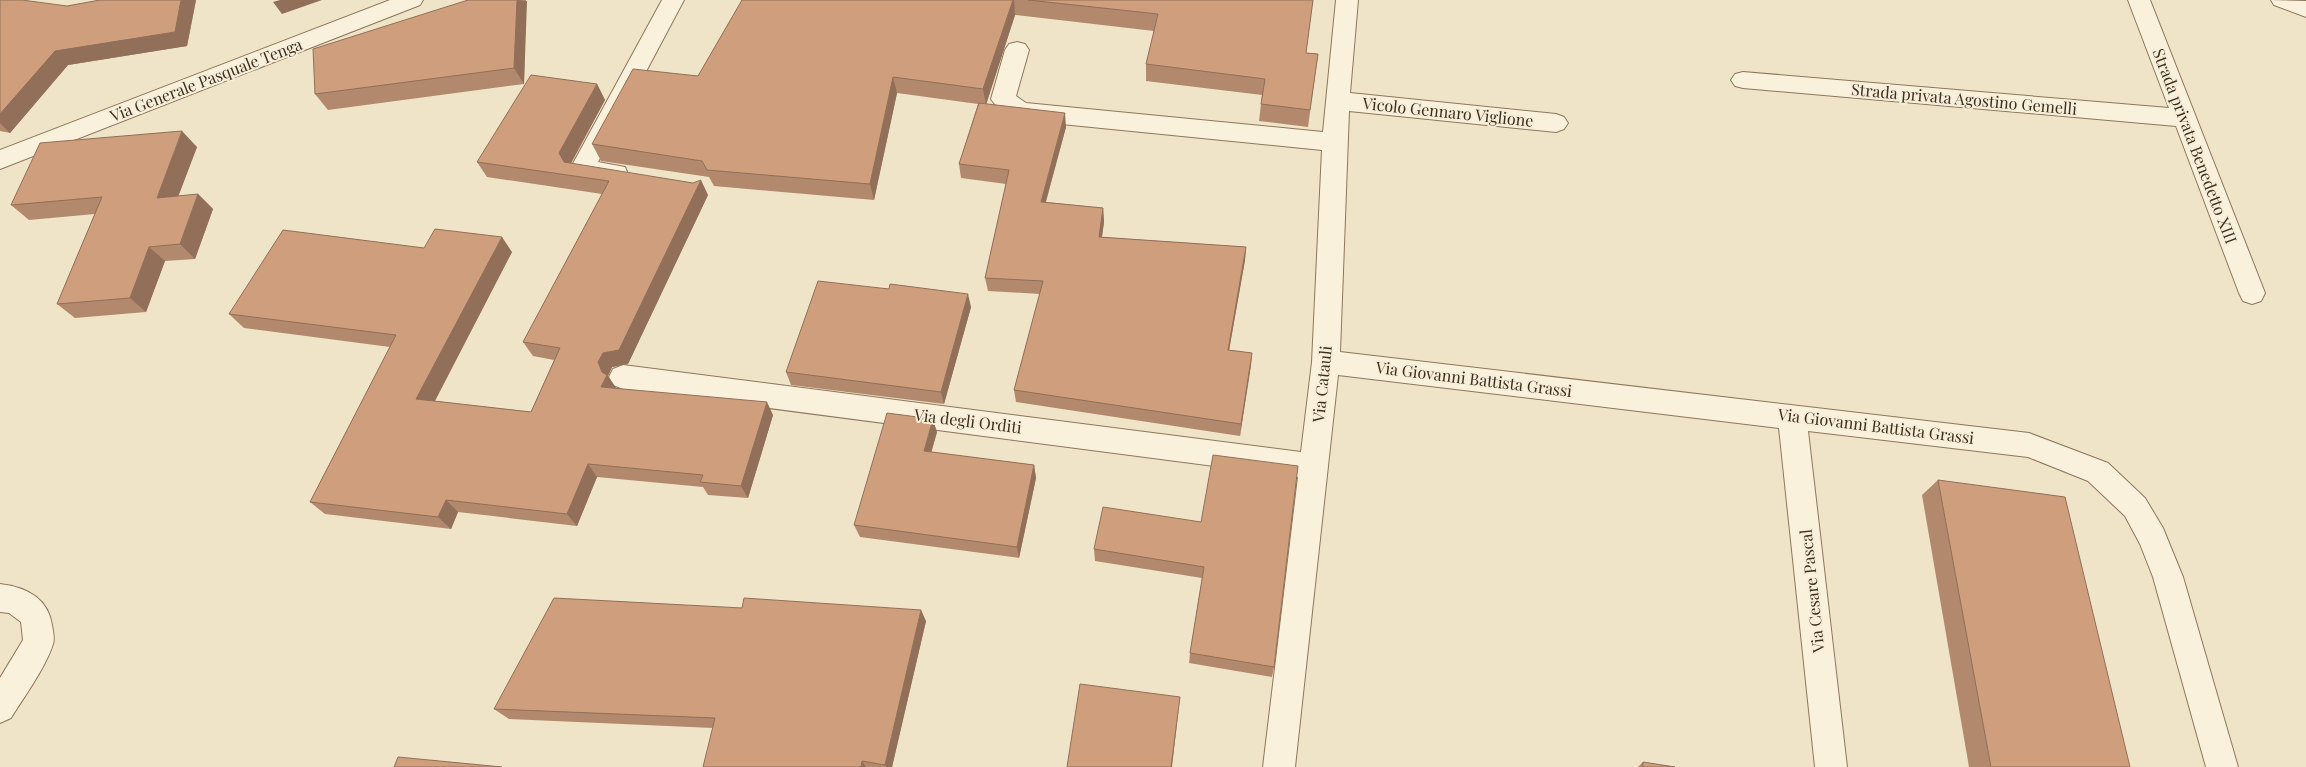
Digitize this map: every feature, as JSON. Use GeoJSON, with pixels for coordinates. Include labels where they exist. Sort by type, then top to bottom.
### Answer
{"type":"FeatureCollection","features":[{"type":"Feature","properties":{"kind":"street","name":"Via Generale Pasquale Tenga"},"geometry":{"type":"LineString","coordinates":[[0,160],[412,0]]}},
{"type":"Feature","properties":{"kind":"street"},"geometry":{"type":"LineString","coordinates":[[641,177],[582,169],[673,0]]}},
{"type":"Feature","properties":{"kind":"street","name":"Via Catauli"},"geometry":{"type":"LineString","coordinates":[[1279,767],[1326,362],[1334,142],[1347,0]]}},
{"type":"Feature","properties":{"kind":"street","name":"Strada privata Benedetto XIII"},"geometry":{"type":"LineString","coordinates":[[2139,0],[2252,293]]}},
{"type":"Feature","properties":{"kind":"street"},"geometry":{"type":"LineString","coordinates":[[2282,0],[2306,9]]}},
{"type":"Feature","properties":{"kind":"street"},"geometry":{"type":"LineString","coordinates":[[1017,50],[1004,99],[1021,111],[1334,142]]}},
{"type":"Feature","properties":{"kind":"street","name":"Strada privata Agostino Gemelli"},"geometry":{"type":"LineString","coordinates":[[1743,80],[2184,118]]}},
{"type":"Feature","properties":{"kind":"street","name":"Vicolo Gennaro Viglione"},"geometry":{"type":"LineString","coordinates":[[1339,101],[1556,123]]}},
{"type":"Feature","properties":{"kind":"street","name":"Via Giovanni Battista Grassi"},"geometry":{"type":"LineString","coordinates":[[1326,362],[2029,445],[2098,472],[2135,507],[2154,538],[2168,577],[2222,767]]}},
{"type":"Feature","properties":{"kind":"street","name":"Via degli Orditi"},"geometry":{"type":"LineString","coordinates":[[623,377],[1314,466]]}},
{"type":"Feature","properties":{"kind":"street","name":"Via Cesare Pascal"},"geometry":{"type":"LineString","coordinates":[[1792,416],[1830,767]]}},
{"type":"Feature","properties":{"kind":"street"},"geometry":{"type":"LineString","coordinates":[[0,598],[16,600],[35,615],[40,642],[0,707]]}},
{"type":"Feature","properties":{"kind":"building"},"geometry":{"type":"Polygon","coordinates":[[[0,0],[22,0],[67,6],[100,0],[181,0],[175,32],[55,51],[0,114],[0,0]]]}},
{"type":"Feature","properties":{"kind":"building"},"geometry":{"type":"Polygon","coordinates":[[[468,0],[517,0],[514,68],[315,94],[313,49],[468,0]]]}},
{"type":"Feature","properties":{"kind":"building"},"geometry":{"type":"Polygon","coordinates":[[[742,0],[1013,0],[983,89],[893,77],[870,184],[707,170],[702,161],[592,144],[633,69],[698,76],[742,0]]]}},
{"type":"Feature","properties":{"kind":"building"},"geometry":{"type":"Polygon","coordinates":[[[1028,0],[1313,0],[1306,53],[1318,54],[1310,110],[1261,104],[1265,79],[1146,64],[1158,14],[1028,0]]]}},
{"type":"Feature","properties":{"kind":"building"},"geometry":{"type":"Polygon","coordinates":[[[531,75],[597,84],[559,153],[564,162],[693,183],[701,180],[619,350],[603,353],[598,362],[602,372],[607,375],[601,387],[767,402],[741,486],[700,482],[703,475],[588,464],[567,514],[446,500],[438,517],[310,502],[396,335],[229,314],[283,230],[424,248],[435,229],[502,237],[416,399],[531,412],[560,348],[523,342],[609,181],[477,162],[531,75]]]}},
{"type":"Feature","properties":{"kind":"building"},"geometry":{"type":"Polygon","coordinates":[[[979,103],[1065,113],[1041,202],[1103,208],[1099,237],[1246,247],[1228,350],[1252,353],[1241,424],[1014,390],[1043,281],[985,278],[1009,170],[959,164],[979,103]]]}},
{"type":"Feature","properties":{"kind":"building"},"geometry":{"type":"Polygon","coordinates":[[[182,131],[157,198],[198,194],[180,244],[149,247],[130,298],[57,304],[102,197],[11,205],[40,143],[182,131]]]}},
{"type":"Feature","properties":{"kind":"building"},"geometry":{"type":"Polygon","coordinates":[[[818,281],[889,289],[890,284],[968,294],[941,392],[786,372],[818,281]]]}},
{"type":"Feature","properties":{"kind":"building"},"geometry":{"type":"Polygon","coordinates":[[[887,413],[933,419],[924,451],[1034,465],[1017,547],[854,525],[887,413]]]}},
{"type":"Feature","properties":{"kind":"building"},"geometry":{"type":"Polygon","coordinates":[[[1213,455],[1298,466],[1274,667],[1190,653],[1204,567],[1094,549],[1103,507],[1201,522],[1213,455]]]}},
{"type":"Feature","properties":{"kind":"building"},"geometry":{"type":"Polygon","coordinates":[[[1938,480],[2065,497],[2130,767],[1991,767],[1938,480]]]}},
{"type":"Feature","properties":{"kind":"building"},"geometry":{"type":"Polygon","coordinates":[[[554,598],[742,608],[744,598],[921,610],[885,765],[862,761],[861,767],[703,767],[715,718],[494,709],[554,598]]]}},
{"type":"Feature","properties":{"kind":"building"},"geometry":{"type":"Polygon","coordinates":[[[1080,684],[1180,697],[1171,767],[1067,767],[1080,684]]]}},
{"type":"Feature","properties":{"kind":"building"},"geometry":{"type":"Polygon","coordinates":[[[398,757],[502,767],[394,767],[398,757]]]}},
{"type":"Feature","properties":{"kind":"building"},"geometry":{"type":"Polygon","coordinates":[[[1643,762],[1675,767],[1643,767],[1643,762]]]}}]}
